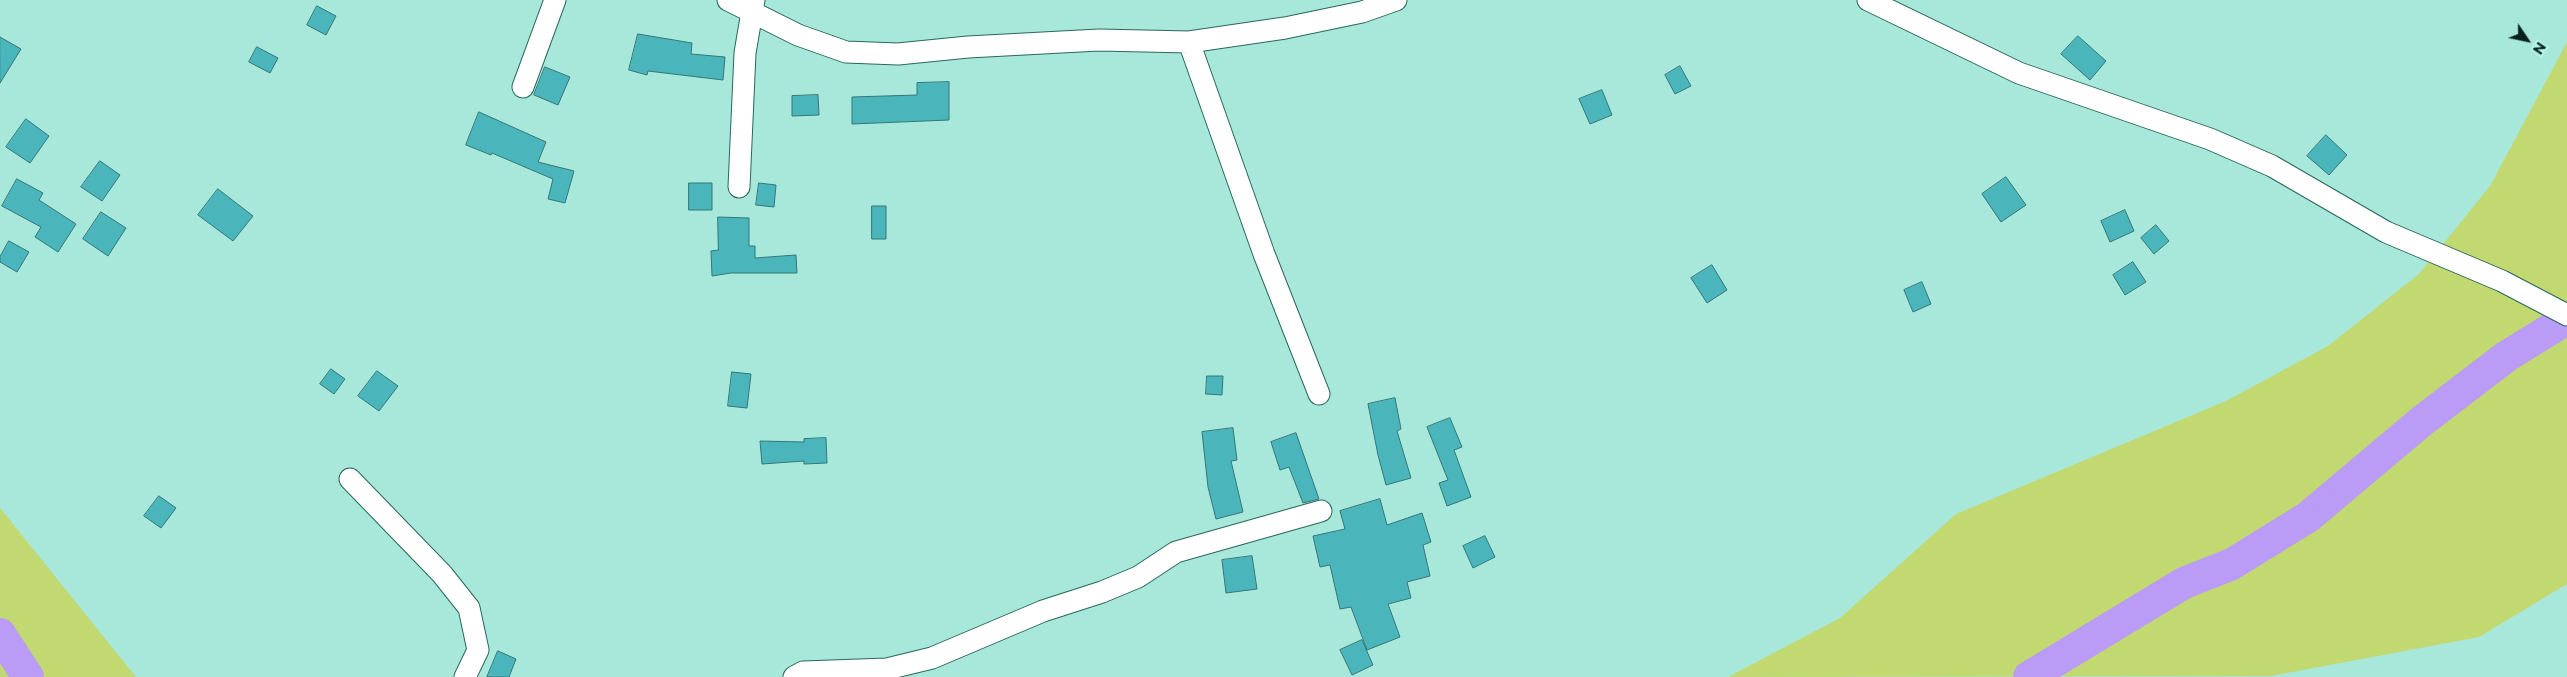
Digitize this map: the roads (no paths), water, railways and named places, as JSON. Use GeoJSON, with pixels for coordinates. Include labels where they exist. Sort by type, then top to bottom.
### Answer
{"type":"FeatureCollection","features":[{"type":"Feature","properties":{"kind":"street"},"geometry":{"type":"LineString","coordinates":[[523,87],[554,0]]}},
{"type":"Feature","properties":{"kind":"street"},"geometry":{"type":"LineString","coordinates":[[728,0],[753,6],[798,36],[846,52],[898,54],[968,47],[1099,40],[1189,42],[1285,28],[1362,12],[1396,0]]}},
{"type":"Feature","properties":{"kind":"street"},"geometry":{"type":"LineString","coordinates":[[1868,0],[2019,73],[2210,139],[2272,166],[2386,232],[2502,281],[2567,315]]}},
{"type":"Feature","properties":{"kind":"street"},"geometry":{"type":"LineString","coordinates":[[739,187],[745,53],[753,6]]}},
{"type":"Feature","properties":{"kind":"street"},"geometry":{"type":"LineString","coordinates":[[1189,42],[1264,254],[1319,394]]}},
{"type":"Feature","properties":{"kind":"street"},"geometry":{"type":"LineString","coordinates":[[350,479],[442,574],[469,608],[478,650],[465,677]]}},
{"type":"Feature","properties":{"kind":"street"},"geometry":{"type":"LineString","coordinates":[[794,677],[803,672],[887,669],[932,658],[1043,611],[1102,592],[1138,577],[1176,552],[1321,512]]}},
{"type":"Feature","properties":{"kind":"waterway"},"geometry":{"type":"LineString","coordinates":[[2029,677],[2184,583],[2232,564],[2308,517],[2422,421],[2507,356],[2567,319]]}},
{"type":"Feature","properties":{"kind":"waterway"},"geometry":{"type":"LineString","coordinates":[[0,634],[28,677]]}}]}
